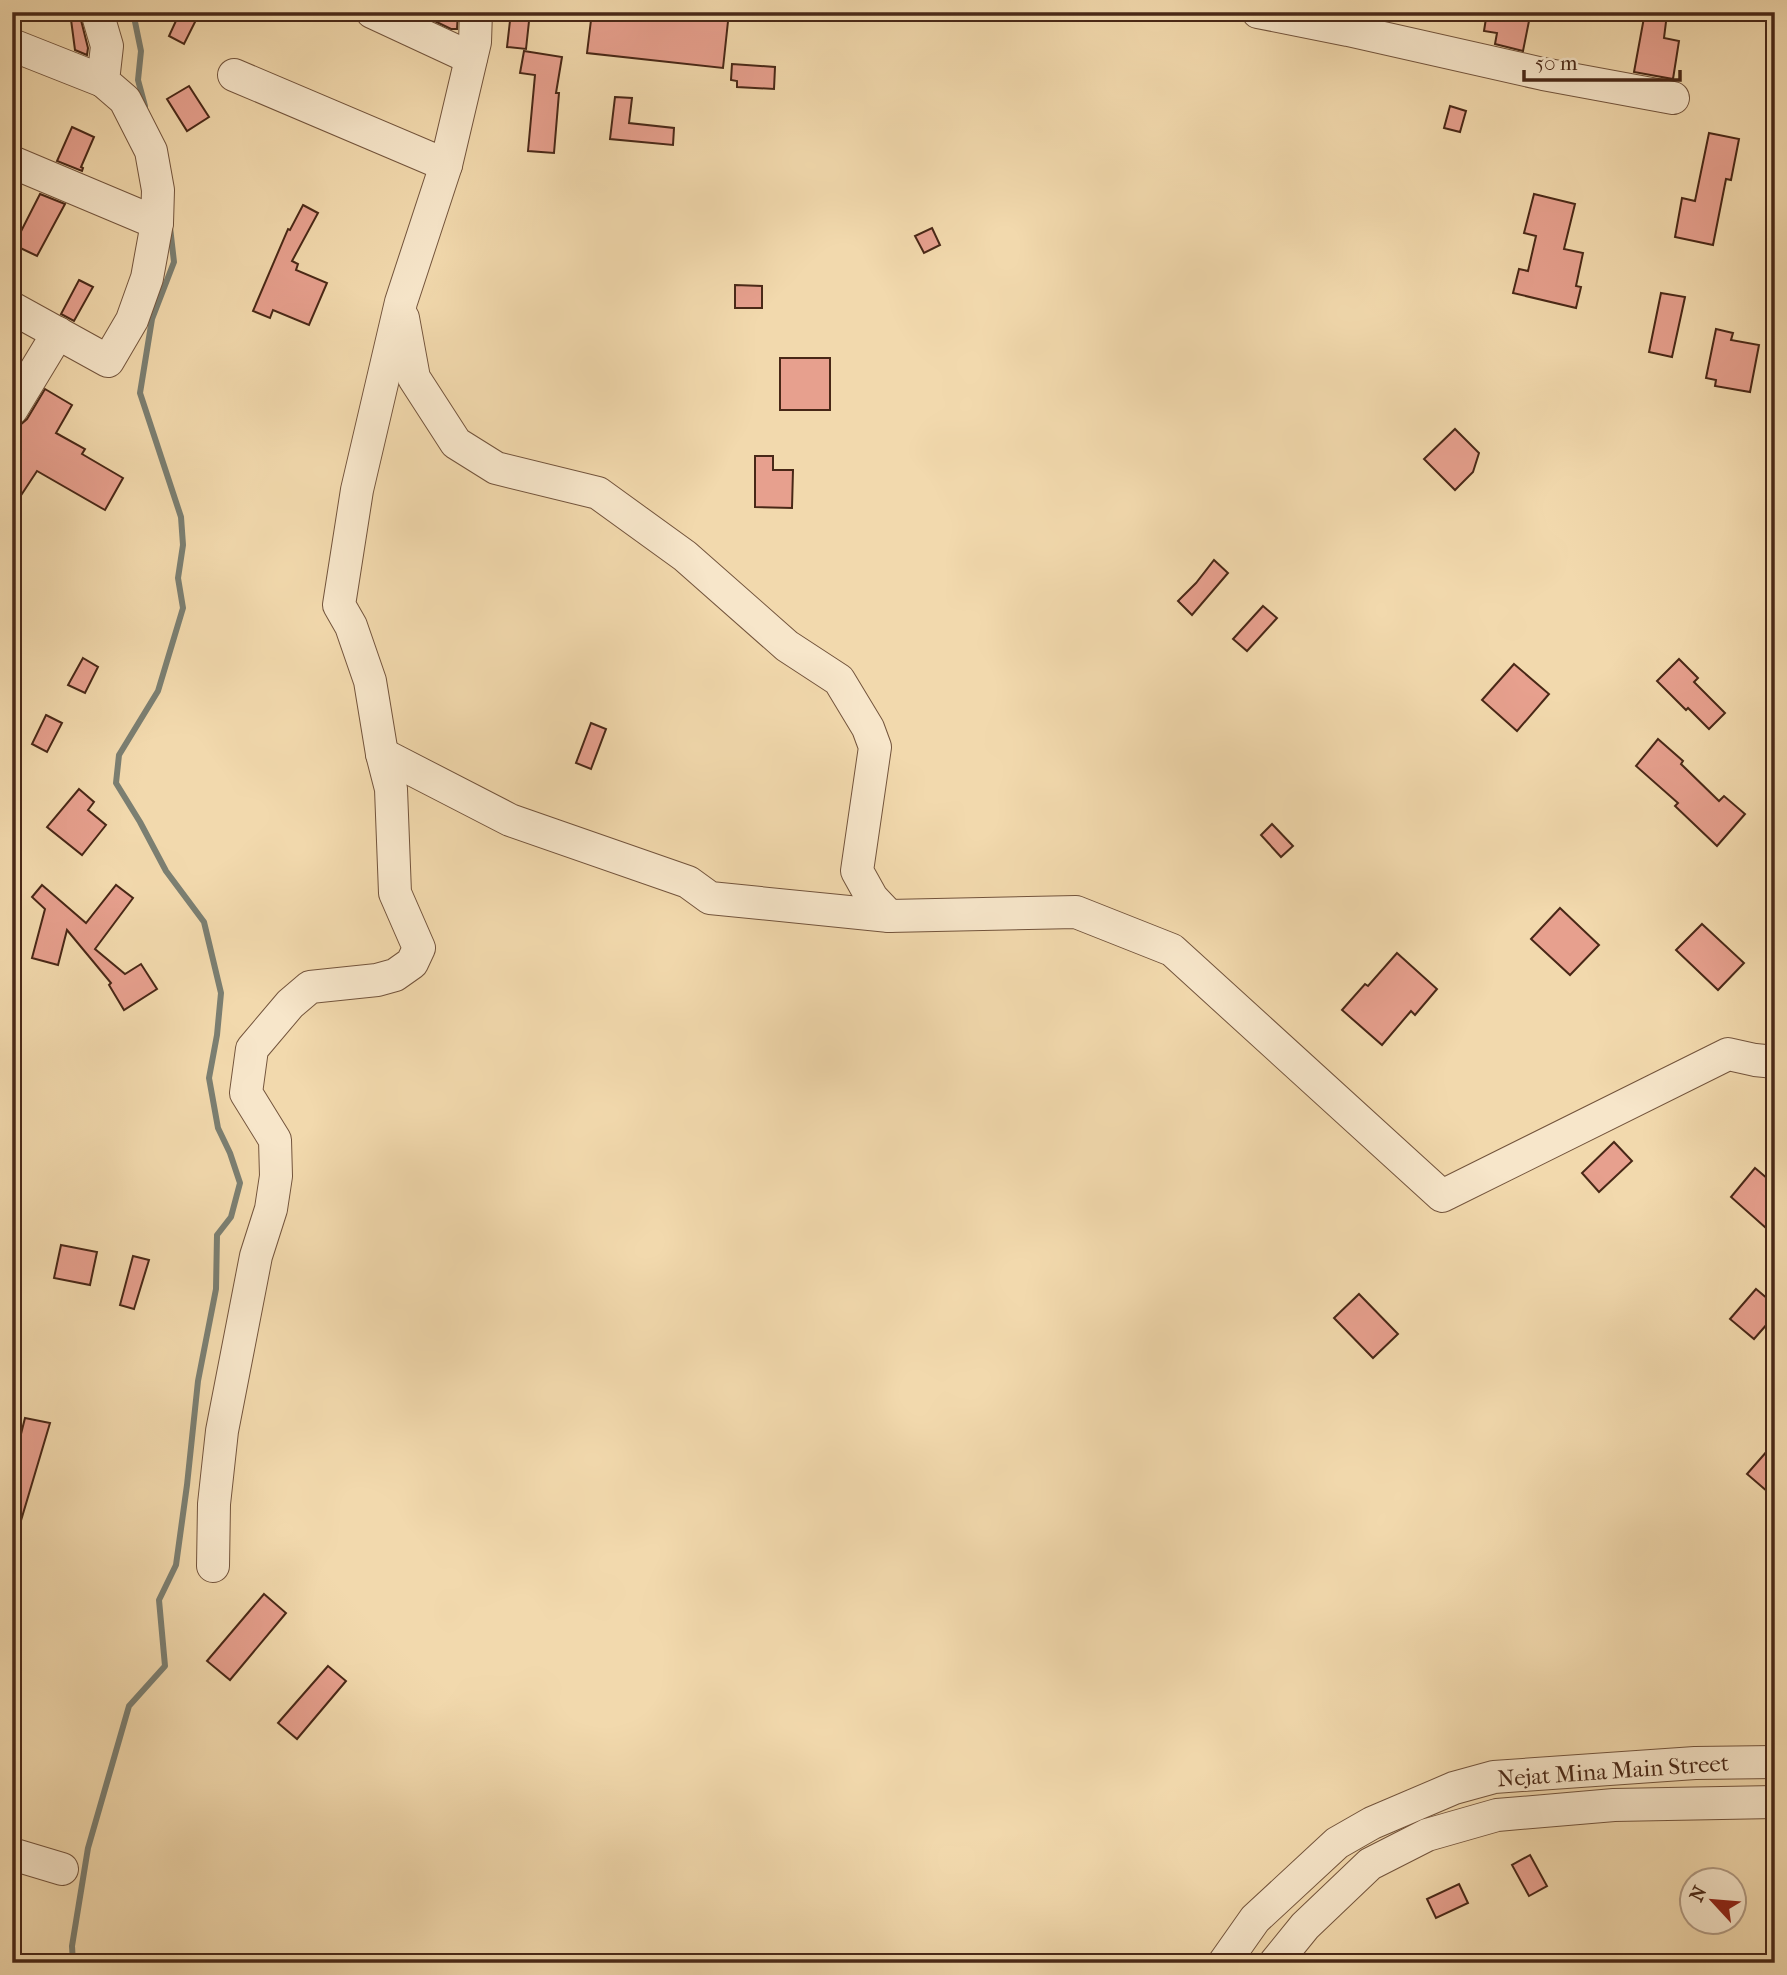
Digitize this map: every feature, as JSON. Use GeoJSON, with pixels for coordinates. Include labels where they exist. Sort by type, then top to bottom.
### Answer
{"type":"FeatureCollection","features":[{"type":"Feature","properties":{"kind":"street"},"geometry":{"type":"LineString","coordinates":[[97,12],[107,46],[103,81]]}},
{"type":"Feature","properties":{"kind":"street"},"geometry":{"type":"LineString","coordinates":[[372,12],[471,58]]}},
{"type":"Feature","properties":{"kind":"street"},"geometry":{"type":"LineString","coordinates":[[214,1566],[214,1504],[222,1431],[256,1256],[271,1209],[276,1176],[275,1140],[246,1093],[252,1049],[290,1004],[310,987],[377,980],[395,975],[412,963],[419,948],[395,893],[391,789],[382,754],[370,681],[351,626],[339,605],[357,490],[401,302],[446,165],[475,42],[476,12]]}},
{"type":"Feature","properties":{"kind":"street"},"geometry":{"type":"LineString","coordinates":[[1258,12],[1350,21],[1544,74],[1673,98]]}},
{"type":"Feature","properties":{"kind":"street"},"geometry":{"type":"LineString","coordinates":[[12,45],[103,81],[125,100],[151,151],[158,190],[157,223],[147,278],[132,320],[108,361],[12,309]]}},
{"type":"Feature","properties":{"kind":"street"},"geometry":{"type":"LineString","coordinates":[[234,75],[446,165]]}},
{"type":"Feature","properties":{"kind":"street"},"geometry":{"type":"LineString","coordinates":[[12,162],[157,223]]}},
{"type":"Feature","properties":{"kind":"street"},"geometry":{"type":"LineString","coordinates":[[401,302],[414,378],[456,443],[496,468],[598,493],[685,556],[788,646],[839,680],[868,728],[875,747],[857,871],[872,898],[889,916]]}},
{"type":"Feature","properties":{"kind":"street"},"geometry":{"type":"LineString","coordinates":[[12,409],[58,333]]}},
{"type":"Feature","properties":{"kind":"street"},"geometry":{"type":"LineString","coordinates":[[382,754],[510,820],[688,882],[710,898],[889,916],[1076,912],[1172,950],[1442,1196],[1728,1054],[1775,1062]]}},
{"type":"Feature","properties":{"kind":"street","name":"Nejat Mina Main Street"},"geometry":{"type":"LineString","coordinates":[[1224,1963],[1255,1919],[1336,1843],[1373,1822],[1454,1788],[1494,1777],[1695,1763],[1775,1762]]}},
{"type":"Feature","properties":{"kind":"street","name":"Nejat Mina Main Street"},"geometry":{"type":"LineString","coordinates":[[1275,1963],[1305,1926],[1370,1864],[1427,1835],[1497,1815],[1614,1805],[1775,1802]]}},
{"type":"Feature","properties":{"kind":"street"},"geometry":{"type":"LineString","coordinates":[[12,1854],[62,1869]]}},
{"type":"Feature","properties":{"kind":"building"},"geometry":{"type":"Polygon","coordinates":[[[70,12],[79,12],[88,48],[87,55],[75,50],[70,12]]]}},
{"type":"Feature","properties":{"kind":"building"},"geometry":{"type":"Polygon","coordinates":[[[180,12],[200,12],[184,44],[169,36],[180,12]]]}},
{"type":"Feature","properties":{"kind":"building"},"geometry":{"type":"Polygon","coordinates":[[[416,12],[458,12],[457,29],[451,29],[416,12]]]}},
{"type":"Feature","properties":{"kind":"building"},"geometry":{"type":"Polygon","coordinates":[[[511,12],[530,12],[526,49],[507,47],[511,12]]]}},
{"type":"Feature","properties":{"kind":"building"},"geometry":{"type":"Polygon","coordinates":[[[592,12],[729,12],[723,68],[587,53],[592,12]]]}},
{"type":"Feature","properties":{"kind":"building"},"geometry":{"type":"Polygon","coordinates":[[[1487,12],[1510,12],[1530,16],[1523,51],[1495,44],[1497,33],[1484,31],[1487,12]]]}},
{"type":"Feature","properties":{"kind":"building"},"geometry":{"type":"Polygon","coordinates":[[[1645,12],[1667,14],[1664,38],[1679,41],[1673,79],[1634,72],[1645,12]]]}},
{"type":"Feature","properties":{"kind":"building"},"geometry":{"type":"Polygon","coordinates":[[[524,51],[562,57],[556,93],[559,93],[554,153],[528,151],[535,75],[520,73],[524,51]]]}},
{"type":"Feature","properties":{"kind":"building"},"geometry":{"type":"Polygon","coordinates":[[[732,64],[775,67],[774,89],[737,87],[737,81],[731,80],[732,64]]]}},
{"type":"Feature","properties":{"kind":"building"},"geometry":{"type":"Polygon","coordinates":[[[189,86],[209,117],[187,131],[167,99],[189,86]]]}},
{"type":"Feature","properties":{"kind":"building"},"geometry":{"type":"Polygon","coordinates":[[[615,97],[632,98],[629,123],[674,128],[673,145],[610,139],[615,97]]]}},
{"type":"Feature","properties":{"kind":"building"},"geometry":{"type":"Polygon","coordinates":[[[1450,106],[1466,111],[1460,132],[1444,128],[1450,106]]]}},
{"type":"Feature","properties":{"kind":"building"},"geometry":{"type":"Polygon","coordinates":[[[72,127],[94,137],[81,167],[82,171],[57,161],[72,127]]]}},
{"type":"Feature","properties":{"kind":"building"},"geometry":{"type":"Polygon","coordinates":[[[1709,133],[1739,139],[1731,180],[1726,179],[1713,245],[1675,237],[1682,198],[1695,201],[1709,133]]]}},
{"type":"Feature","properties":{"kind":"building"},"geometry":{"type":"Polygon","coordinates":[[[40,194],[65,204],[37,256],[14,245],[40,194]]]}},
{"type":"Feature","properties":{"kind":"building"},"geometry":{"type":"Polygon","coordinates":[[[1534,194],[1575,204],[1564,249],[1583,253],[1576,286],[1581,287],[1576,308],[1513,293],[1519,269],[1528,271],[1536,236],[1524,233],[1534,194]]]}},
{"type":"Feature","properties":{"kind":"building"},"geometry":{"type":"Polygon","coordinates":[[[303,205],[318,213],[292,261],[298,264],[296,270],[327,283],[309,325],[273,310],[270,318],[253,311],[288,229],[290,230],[303,205]]]}},
{"type":"Feature","properties":{"kind":"building"},"geometry":{"type":"Polygon","coordinates":[[[932,228],[940,245],[924,253],[915,236],[932,228]]]}},
{"type":"Feature","properties":{"kind":"building"},"geometry":{"type":"Polygon","coordinates":[[[79,280],[93,287],[74,321],[61,314],[79,280]]]}},
{"type":"Feature","properties":{"kind":"building"},"geometry":{"type":"Polygon","coordinates":[[[735,285],[762,286],[762,308],[735,308],[735,285]]]}},
{"type":"Feature","properties":{"kind":"building"},"geometry":{"type":"Polygon","coordinates":[[[1661,293],[1685,297],[1672,357],[1649,352],[1661,293]]]}},
{"type":"Feature","properties":{"kind":"building"},"geometry":{"type":"Polygon","coordinates":[[[1716,329],[1733,333],[1731,340],[1759,345],[1750,392],[1715,386],[1716,380],[1706,378],[1716,329]]]}},
{"type":"Feature","properties":{"kind":"building"},"geometry":{"type":"Polygon","coordinates":[[[780,358],[830,358],[830,410],[780,410],[780,358]]]}},
{"type":"Feature","properties":{"kind":"building"},"geometry":{"type":"Polygon","coordinates":[[[45,389],[72,405],[56,433],[85,449],[82,454],[123,478],[105,510],[37,471],[12,509],[12,427],[27,419],[45,389]]]}},
{"type":"Feature","properties":{"kind":"building"},"geometry":{"type":"Polygon","coordinates":[[[1455,429],[1479,453],[1473,472],[1455,490],[1424,459],[1455,429]]]}},
{"type":"Feature","properties":{"kind":"building"},"geometry":{"type":"Polygon","coordinates":[[[755,456],[773,456],[773,470],[793,470],[792,508],[755,507],[755,456]]]}},
{"type":"Feature","properties":{"kind":"building"},"geometry":{"type":"Polygon","coordinates":[[[1214,560],[1228,573],[1192,615],[1178,601],[1214,560]]]}},
{"type":"Feature","properties":{"kind":"building"},"geometry":{"type":"Polygon","coordinates":[[[1263,606],[1277,618],[1247,651],[1233,639],[1263,606]]]}},
{"type":"Feature","properties":{"kind":"building"},"geometry":{"type":"Polygon","coordinates":[[[83,658],[98,667],[85,693],[68,685],[83,658]]]}},
{"type":"Feature","properties":{"kind":"building"},"geometry":{"type":"Polygon","coordinates":[[[1679,659],[1698,678],[1694,682],[1725,713],[1709,729],[1657,681],[1679,659]]]}},
{"type":"Feature","properties":{"kind":"building"},"geometry":{"type":"Polygon","coordinates":[[[1514,664],[1549,694],[1517,731],[1482,700],[1514,664]]]}},
{"type":"Feature","properties":{"kind":"building"},"geometry":{"type":"Polygon","coordinates":[[[46,715],[62,723],[47,752],[32,744],[46,715]]]}},
{"type":"Feature","properties":{"kind":"building"},"geometry":{"type":"Polygon","coordinates":[[[591,723],[606,729],[591,769],[576,763],[591,723]]]}},
{"type":"Feature","properties":{"kind":"building"},"geometry":{"type":"Polygon","coordinates":[[[1658,739],[1683,761],[1681,764],[1719,801],[1724,796],[1745,814],[1717,846],[1675,806],[1678,803],[1636,766],[1658,739]]]}},
{"type":"Feature","properties":{"kind":"building"},"geometry":{"type":"Polygon","coordinates":[[[79,789],[94,802],[88,810],[106,825],[82,855],[47,827],[79,789]]]}},
{"type":"Feature","properties":{"kind":"building"},"geometry":{"type":"Polygon","coordinates":[[[1272,824],[1293,846],[1281,857],[1261,835],[1272,824]]]}},
{"type":"Feature","properties":{"kind":"building"},"geometry":{"type":"Polygon","coordinates":[[[42,885],[86,923],[116,885],[133,898],[95,949],[125,974],[141,964],[157,989],[124,1010],[109,985],[111,983],[67,930],[58,965],[32,958],[45,909],[32,897],[42,885]]]}},
{"type":"Feature","properties":{"kind":"building"},"geometry":{"type":"Polygon","coordinates":[[[1560,908],[1599,945],[1570,975],[1531,939],[1560,908]]]}},
{"type":"Feature","properties":{"kind":"building"},"geometry":{"type":"Polygon","coordinates":[[[1702,924],[1744,963],[1718,990],[1676,950],[1702,924]]]}},
{"type":"Feature","properties":{"kind":"building"},"geometry":{"type":"Polygon","coordinates":[[[1397,953],[1437,989],[1415,1015],[1411,1011],[1382,1045],[1342,1010],[1397,953]]]}},
{"type":"Feature","properties":{"kind":"building"},"geometry":{"type":"Polygon","coordinates":[[[1614,1142],[1632,1161],[1599,1192],[1582,1173],[1614,1142]]]}},
{"type":"Feature","properties":{"kind":"building"},"geometry":{"type":"Polygon","coordinates":[[[1755,1168],[1775,1185],[1775,1236],[1731,1197],[1755,1168]]]}},
{"type":"Feature","properties":{"kind":"building"},"geometry":{"type":"Polygon","coordinates":[[[61,1245],[97,1252],[90,1285],[54,1278],[61,1245]]]}},
{"type":"Feature","properties":{"kind":"building"},"geometry":{"type":"Polygon","coordinates":[[[133,1256],[149,1260],[134,1309],[120,1305],[133,1256]]]}},
{"type":"Feature","properties":{"kind":"building"},"geometry":{"type":"Polygon","coordinates":[[[1756,1289],[1775,1305],[1775,1315],[1754,1339],[1730,1319],[1756,1289]]]}},
{"type":"Feature","properties":{"kind":"building"},"geometry":{"type":"Polygon","coordinates":[[[1359,1294],[1398,1334],[1373,1358],[1334,1318],[1359,1294]]]}},
{"type":"Feature","properties":{"kind":"building"},"geometry":{"type":"Polygon","coordinates":[[[25,1418],[50,1423],[17,1534],[12,1533],[12,1470],[25,1418]]]}},
{"type":"Feature","properties":{"kind":"building"},"geometry":{"type":"Polygon","coordinates":[[[1775,1442],[1775,1498],[1747,1474],[1775,1442]]]}},
{"type":"Feature","properties":{"kind":"building"},"geometry":{"type":"Polygon","coordinates":[[[264,1594],[286,1613],[230,1680],[207,1661],[264,1594]]]}},
{"type":"Feature","properties":{"kind":"building"},"geometry":{"type":"Polygon","coordinates":[[[328,1666],[346,1681],[297,1739],[278,1723],[328,1666]]]}},
{"type":"Feature","properties":{"kind":"building"},"geometry":{"type":"Polygon","coordinates":[[[1530,1855],[1547,1886],[1529,1896],[1512,1865],[1530,1855]]]}},
{"type":"Feature","properties":{"kind":"building"},"geometry":{"type":"Polygon","coordinates":[[[1459,1884],[1468,1903],[1436,1918],[1427,1899],[1459,1884]]]}},
{"type":"Feature","properties":{"kind":"waterway"},"geometry":{"type":"LineString","coordinates":[[133,12],[141,51],[138,80],[145,106]]}},
{"type":"Feature","properties":{"kind":"waterway"},"geometry":{"type":"LineString","coordinates":[[73,1963],[72,1946],[88,1848],[129,1706],[165,1666],[159,1600],[176,1565],[198,1381],[216,1289],[217,1235],[231,1217],[240,1183],[218,1128],[209,1078],[221,993],[204,922],[166,871],[116,783],[119,755],[158,691],[183,608],[178,578],[183,545],[181,517],[140,393],[152,319],[174,262],[170,227]]}}]}
